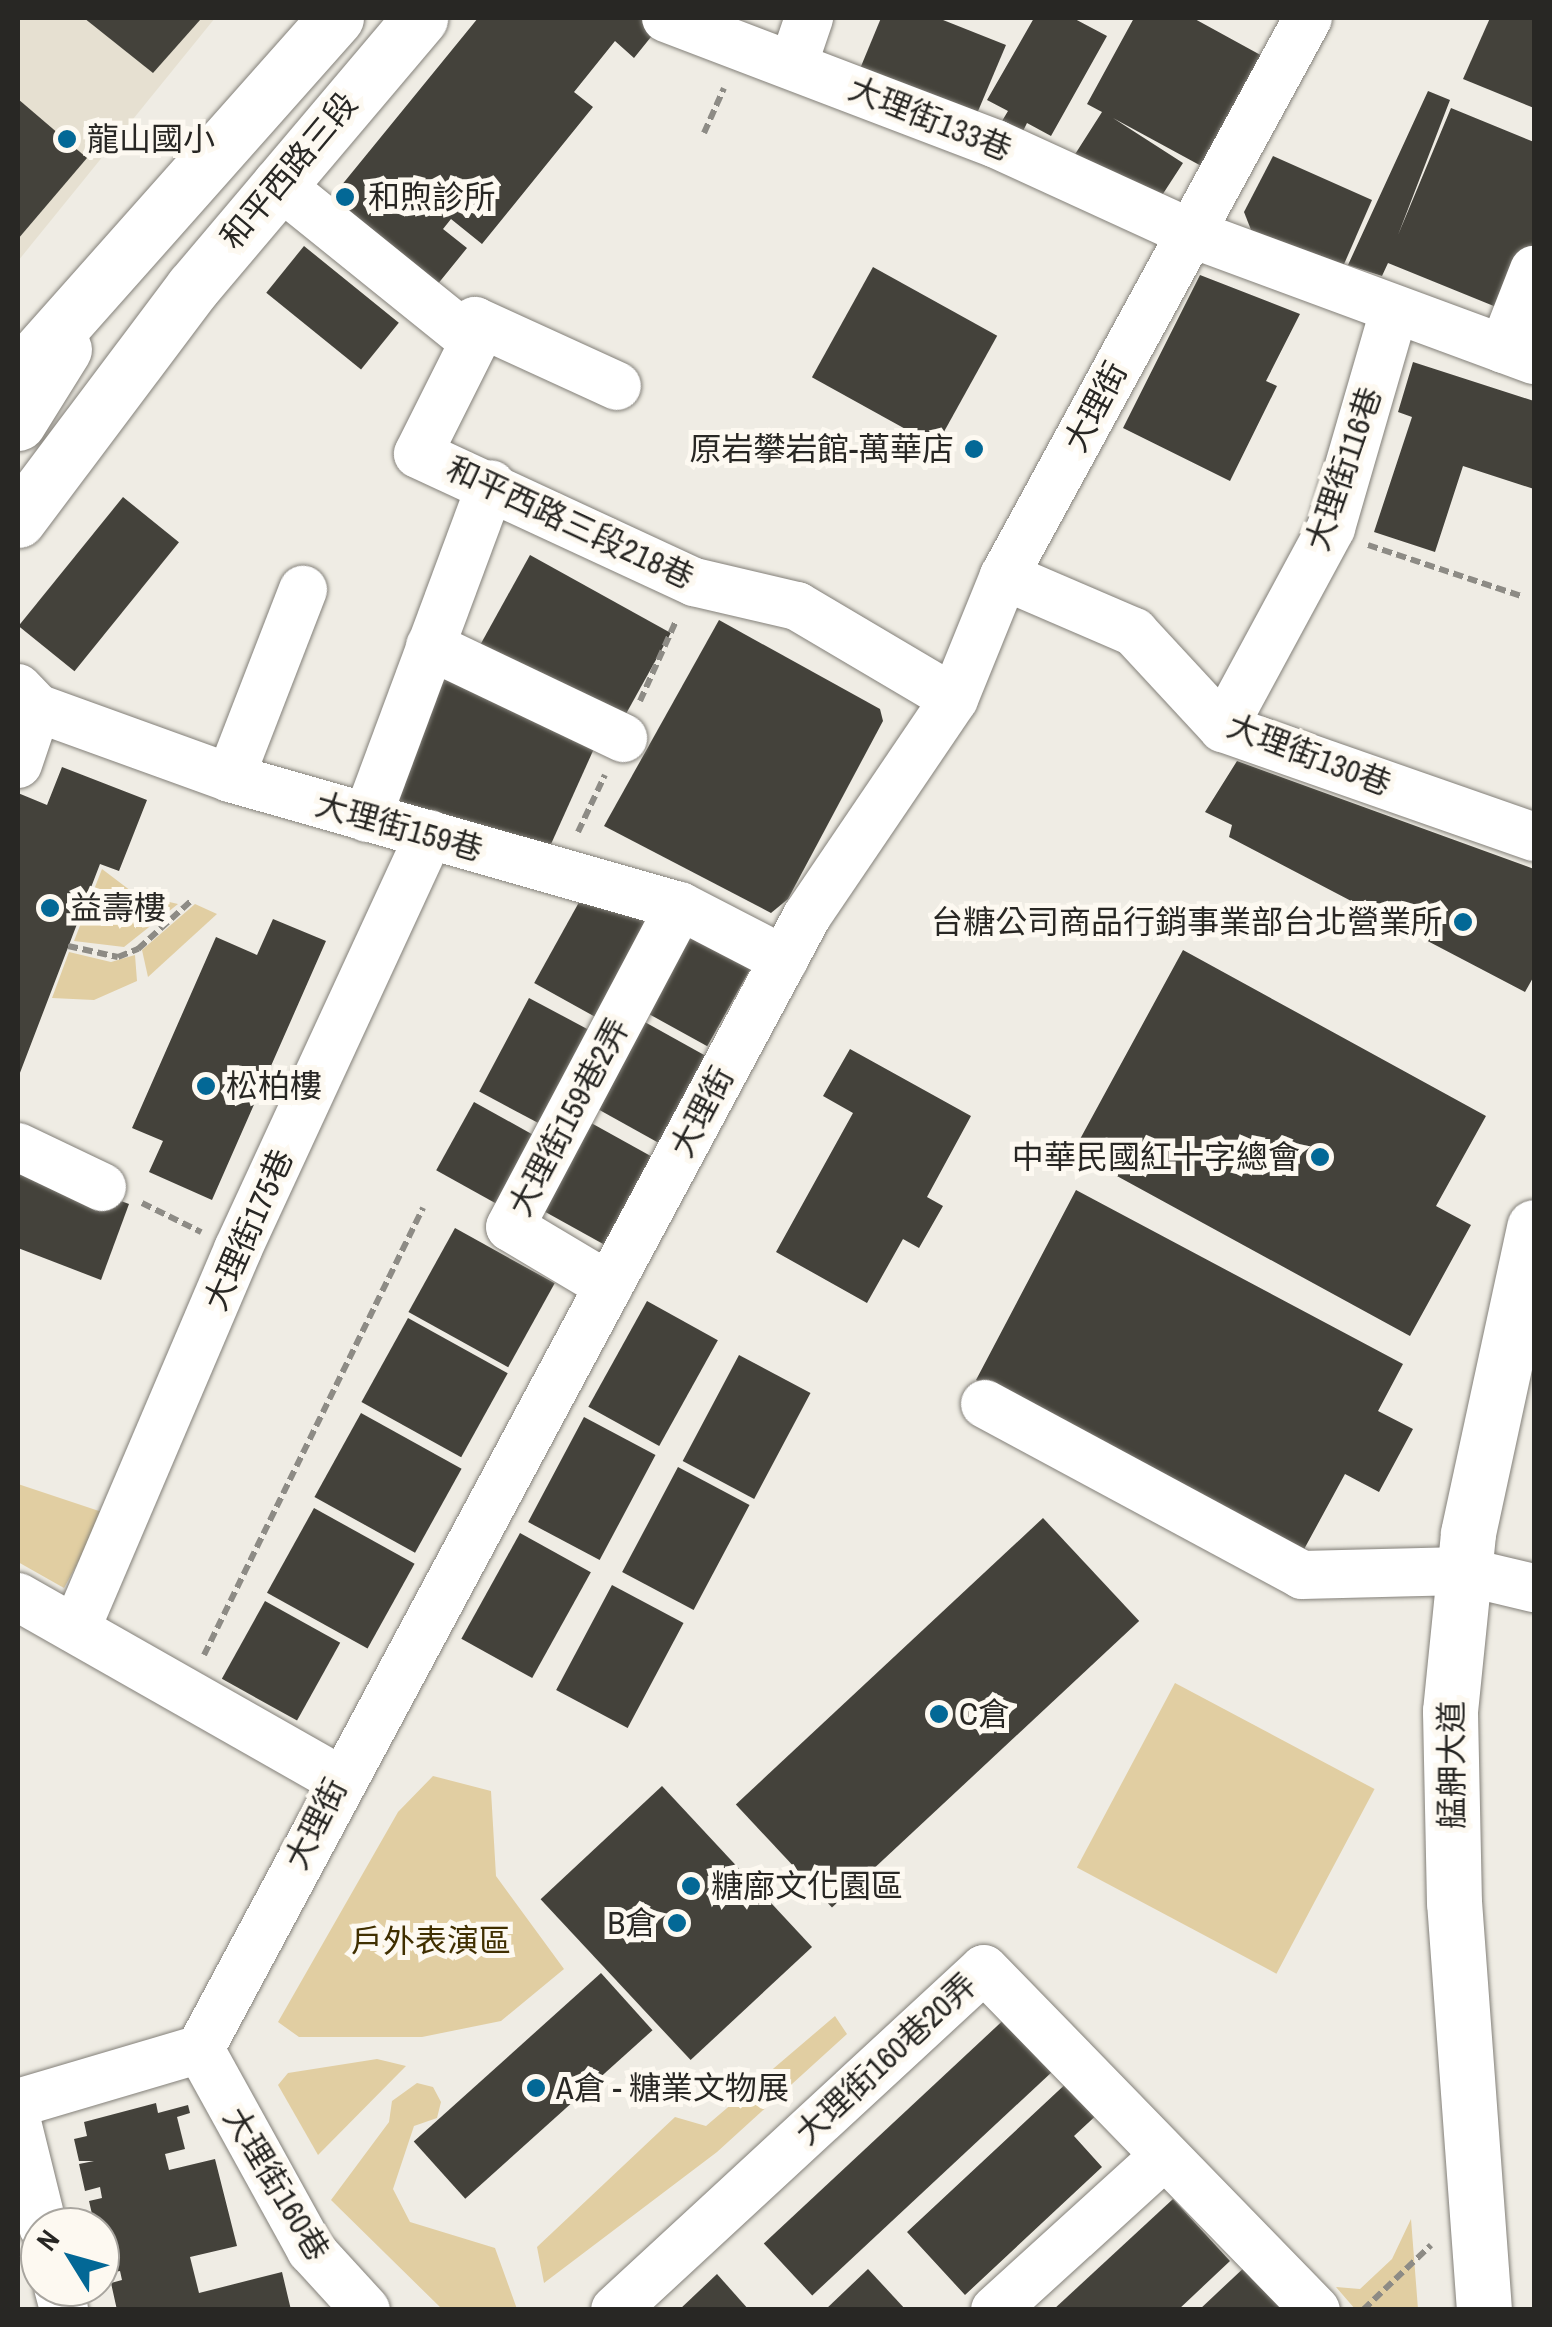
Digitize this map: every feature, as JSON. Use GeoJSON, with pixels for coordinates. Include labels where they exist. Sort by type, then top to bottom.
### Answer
{"type":"FeatureCollection","features":[{"type":"Feature","properties":{"kind":"main road","name":"和平西路三段"},"geometry":{"type":"LineString","coordinates":[[18,520],[162,326],[276,183],[420,18]]}},
{"type":"Feature","properties":{"kind":"main road","name":"和平西路三段"},"geometry":{"type":"LineString","coordinates":[[18,376],[328,20]]}},
{"type":"Feature","properties":{"kind":"main road","name":"和平西路三段"},"geometry":{"type":"LineString","coordinates":[[18,423],[102,281]]}},
{"type":"Feature","properties":{"kind":"main road","name":"和平西路三段"},"geometry":{"type":"LineString","coordinates":[[18,468],[64,412],[162,326]]}},
{"type":"Feature","properties":{"kind":"main road","name":"艋舺大道"},"geometry":{"type":"LineString","coordinates":[[1484,2310],[1454,1903],[1450,1711],[1462,1572],[1534,1227]]}},
{"type":"Feature","properties":{"kind":"street","name":"大理街133巷"},"geometry":{"type":"LineString","coordinates":[[666,18],[996,144],[1190,233]]}},
{"type":"Feature","properties":{"kind":"street"},"geometry":{"type":"LineString","coordinates":[[792,64],[809,18]]}},
{"type":"Feature","properties":{"kind":"street","name":"大理街"},"geometry":{"type":"LineString","coordinates":[[200,2050],[339,1779],[784,960],[954,699],[1004,576],[1308,18]]}},
{"type":"Feature","properties":{"kind":"street"},"geometry":{"type":"LineString","coordinates":[[276,183],[474,342]]}},
{"type":"Feature","properties":{"kind":"street"},"geometry":{"type":"LineString","coordinates":[[1190,233],[1519,355],[1534,270]]}},
{"type":"Feature","properties":{"kind":"street","name":"大理街116巷"},"geometry":{"type":"LineString","coordinates":[[1223,728],[1329,532],[1394,311]]}},
{"type":"Feature","properties":{"kind":"street"},"geometry":{"type":"LineString","coordinates":[[474,342],[475,322],[617,386]]}},
{"type":"Feature","properties":{"kind":"street","name":"和平西路三段218巷"},"geometry":{"type":"LineString","coordinates":[[474,342],[418,454],[491,484],[694,582],[797,606],[954,699]]}},
{"type":"Feature","properties":{"kind":"street"},"geometry":{"type":"LineString","coordinates":[[367,818],[491,484]]}},
{"type":"Feature","properties":{"kind":"street","name":"大理街130巷"},"geometry":{"type":"LineString","coordinates":[[1004,576],[1134,632],[1223,728],[1534,837]]}},
{"type":"Feature","properties":{"kind":"street"},"geometry":{"type":"LineString","coordinates":[[230,778],[304,590]]}},
{"type":"Feature","properties":{"kind":"street"},"geometry":{"type":"LineString","coordinates":[[430,646],[623,738]]}},
{"type":"Feature","properties":{"kind":"street"},"geometry":{"type":"LineString","coordinates":[[18,764],[27,698]]}},
{"type":"Feature","properties":{"kind":"street","name":"大理街159巷"},"geometry":{"type":"LineString","coordinates":[[27,698],[230,778],[680,906],[784,960]]}},
{"type":"Feature","properties":{"kind":"street","name":"大理街175巷"},"geometry":{"type":"LineString","coordinates":[[76,1629],[238,1249],[430,834]]}},
{"type":"Feature","properties":{"kind":"street","name":"大理街159巷2弄"},"geometry":{"type":"LineString","coordinates":[[609,1286],[510,1226],[680,906]]}},
{"type":"Feature","properties":{"kind":"street"},"geometry":{"type":"LineString","coordinates":[[18,1147],[122,1195]]}},
{"type":"Feature","properties":{"kind":"street"},"geometry":{"type":"LineString","coordinates":[[984,1404],[1302,1574],[1462,1572],[1534,1588]]}},
{"type":"Feature","properties":{"kind":"street"},"geometry":{"type":"LineString","coordinates":[[18,1597],[339,1779]]}},
{"type":"Feature","properties":{"kind":"street","name":"大理街160巷20弄"},"geometry":{"type":"LineString","coordinates":[[615,2310],[984,1969],[1316,2310]]}},
{"type":"Feature","properties":{"kind":"street"},"geometry":{"type":"LineString","coordinates":[[18,2104],[200,2050]]}},
{"type":"Feature","properties":{"kind":"street","name":"大理街160巷"},"geometry":{"type":"LineString","coordinates":[[200,2050],[311,2250],[366,2310]]}},
{"type":"Feature","properties":{"kind":"street"},"geometry":{"type":"LineString","coordinates":[[18,2126],[38,2207]]}},
{"type":"Feature","properties":{"kind":"street"},"geometry":{"type":"LineString","coordinates":[[995,2310],[1164,2156]]}},
{"type":"Feature","properties":{"kind":"path"},"geometry":{"type":"LineString","coordinates":[[1329,532],[1521,596]]}},
{"type":"Feature","properties":{"kind":"path"},"geometry":{"type":"LineString","coordinates":[[68,946],[118,957],[138,950],[191,901]]}},
{"type":"Feature","properties":{"kind":"path"},"geometry":{"type":"LineString","coordinates":[[122,1195],[238,1249]]}},
{"type":"Feature","properties":{"kind":"path"},"geometry":{"type":"LineString","coordinates":[[186,1692],[423,1208]]}},
{"type":"Feature","properties":{"kind":"path"},"geometry":{"type":"LineString","coordinates":[[1363,2310],[1441,2235]]}},
{"type":"Feature","properties":{"kind":"shaded area","name":"龍山國小"},"geometry":{"type":"Polygon","coordinates":[[[18,18],[215,18],[18,261],[18,18]]]}},
{"type":"Feature","properties":{"kind":"green space"},"geometry":{"type":"Polygon","coordinates":[[[102,869],[135,894],[178,904],[124,947],[74,941],[102,869]]]}},
{"type":"Feature","properties":{"kind":"green space"},"geometry":{"type":"Polygon","coordinates":[[[195,904],[217,914],[148,977],[142,950],[195,904]]]}},
{"type":"Feature","properties":{"kind":"green space"},"geometry":{"type":"Polygon","coordinates":[[[69,952],[111,962],[135,955],[137,981],[94,1000],[52,998],[69,952]]]}},
{"type":"Feature","properties":{"kind":"green space"},"geometry":{"type":"Polygon","coordinates":[[[18,1484],[105,1513],[64,1588],[18,1562],[18,1484]]]}},
{"type":"Feature","properties":{"kind":"green space"},"geometry":{"type":"Polygon","coordinates":[[[1175,1683],[1375,1789],[1276,1974],[1077,1868],[1175,1683]]]}},
{"type":"Feature","properties":{"kind":"green space","name":"戶外表演區"},"geometry":{"type":"Polygon","coordinates":[[[433,1776],[491,1791],[496,1876],[564,1969],[501,2021],[422,2037],[299,2037],[278,2022],[398,1812],[433,1776]]]}},
{"type":"Feature","properties":{"kind":"green space"},"geometry":{"type":"Polygon","coordinates":[[[835,2016],[847,2034],[717,2152],[544,2283],[537,2247],[675,2117],[706,2126],[835,2016]]]}},
{"type":"Feature","properties":{"kind":"green space"},"geometry":{"type":"Polygon","coordinates":[[[377,2059],[406,2066],[318,2155],[278,2085],[288,2073],[377,2059]]]}},
{"type":"Feature","properties":{"kind":"green space"},"geometry":{"type":"Polygon","coordinates":[[[417,2083],[433,2087],[441,2102],[437,2118],[414,2126],[393,2189],[410,2222],[495,2248],[517,2309],[442,2309],[331,2200],[389,2122],[392,2101],[417,2083]]]}},
{"type":"Feature","properties":{"kind":"green space"},"geometry":{"type":"Polygon","coordinates":[[[1411,2219],[1418,2309],[1355,2309],[1336,2287],[1360,2289],[1392,2259],[1411,2219]]]}},
{"type":"Feature","properties":{"kind":"building"},"geometry":{"type":"Polygon","coordinates":[[[84,18],[196,18],[200,20],[153,73],[84,18]]]}},
{"type":"Feature","properties":{"kind":"building"},"geometry":{"type":"Polygon","coordinates":[[[478,18],[647,18],[659,27],[634,58],[615,41],[574,92],[593,107],[482,244],[451,219],[443,229],[467,248],[437,285],[323,208],[478,18]]]}},
{"type":"Feature","properties":{"kind":"building"},"geometry":{"type":"Polygon","coordinates":[[[881,18],[938,18],[1006,45],[973,123],[857,76],[881,18]]]}},
{"type":"Feature","properties":{"kind":"building"},"geometry":{"type":"Polygon","coordinates":[[[1034,18],[1073,18],[1107,36],[1051,136],[1027,123],[1022,133],[1002,121],[1008,111],[987,100],[1034,18]]]}},
{"type":"Feature","properties":{"kind":"building"},"geometry":{"type":"Polygon","coordinates":[[[1134,18],[1193,18],[1266,58],[1205,168],[1113,118],[1183,163],[1157,203],[1072,159],[1102,112],[1087,104],[1134,18]]]}},
{"type":"Feature","properties":{"kind":"building"},"geometry":{"type":"Polygon","coordinates":[[[1490,18],[1534,18],[1534,108],[1463,79],[1490,18]]]}},
{"type":"Feature","properties":{"kind":"building"},"geometry":{"type":"Polygon","coordinates":[[[1428,91],[1450,100],[1398,235],[1451,108],[1534,142],[1534,242],[1506,311],[1388,263],[1382,276],[1348,265],[1428,91]]]}},
{"type":"Feature","properties":{"kind":"building"},"geometry":{"type":"Polygon","coordinates":[[[18,99],[87,158],[18,239],[18,99]]]}},
{"type":"Feature","properties":{"kind":"building"},"geometry":{"type":"Polygon","coordinates":[[[1273,156],[1372,200],[1341,271],[1253,235],[1244,212],[1273,156]]]}},
{"type":"Feature","properties":{"kind":"building"},"geometry":{"type":"Polygon","coordinates":[[[304,246],[399,323],[361,369],[266,293],[304,246]]]}},
{"type":"Feature","properties":{"kind":"building"},"geometry":{"type":"Polygon","coordinates":[[[873,267],[997,336],[936,446],[812,377],[873,267]]]}},
{"type":"Feature","properties":{"kind":"building"},"geometry":{"type":"Polygon","coordinates":[[[1200,275],[1300,314],[1266,381],[1277,386],[1230,481],[1123,428],[1200,275]]]}},
{"type":"Feature","properties":{"kind":"building"},"geometry":{"type":"Polygon","coordinates":[[[1413,362],[1534,401],[1534,489],[1463,466],[1435,552],[1374,532],[1412,417],[1398,412],[1413,362]]]}},
{"type":"Feature","properties":{"kind":"building"},"geometry":{"type":"Polygon","coordinates":[[[123,497],[179,542],[74,671],[19,626],[123,497]]]}},
{"type":"Feature","properties":{"kind":"building"},"geometry":{"type":"Polygon","coordinates":[[[530,555],[671,633],[621,722],[481,644],[530,555]]]}},
{"type":"Feature","properties":{"kind":"building"},"geometry":{"type":"Polygon","coordinates":[[[719,620],[880,709],[883,721],[788,899],[771,913],[604,826],[719,620]]]}},
{"type":"Feature","properties":{"kind":"building"},"geometry":{"type":"Polygon","coordinates":[[[436,669],[597,742],[547,853],[387,804],[436,669]]]}},
{"type":"Feature","properties":{"kind":"building","name":"台糖公司商品行銷事業部台北營業所"},"geometry":{"type":"Polygon","coordinates":[[[1237,761],[1534,869],[1534,976],[1525,992],[1229,837],[1232,825],[1205,812],[1237,761]]]}},
{"type":"Feature","properties":{"kind":"building","name":"益壽樓"},"geometry":{"type":"Polygon","coordinates":[[[62,767],[147,800],[119,871],[100,864],[18,1078],[18,793],[47,805],[62,767]]]}},
{"type":"Feature","properties":{"kind":"building"},"geometry":{"type":"Polygon","coordinates":[[[588,886],[653,922],[599,1019],[534,983],[588,886]]]}},
{"type":"Feature","properties":{"kind":"building","name":"松柏樓"},"geometry":{"type":"Polygon","coordinates":[[[273,919],[326,941],[212,1200],[149,1172],[163,1141],[132,1128],[216,937],[257,955],[273,919]]]}},
{"type":"Feature","properties":{"kind":"building"},"geometry":{"type":"Polygon","coordinates":[[[690,927],[754,962],[707,1046],[643,1011],[690,927]]]}},
{"type":"Feature","properties":{"kind":"building","name":"中華民國紅十字總會"},"geometry":{"type":"Polygon","coordinates":[[[1183,950],[1486,1116],[1436,1206],[1471,1225],[1410,1336],[1073,1152],[1183,950]]]}},
{"type":"Feature","properties":{"kind":"building"},"geometry":{"type":"Polygon","coordinates":[[[529,998],[596,1034],[546,1127],[479,1092],[529,998]]]}},
{"type":"Feature","properties":{"kind":"building"},"geometry":{"type":"Polygon","coordinates":[[[643,1021],[708,1057],[660,1143],[595,1108],[643,1021]]]}},
{"type":"Feature","properties":{"kind":"building"},"geometry":{"type":"Polygon","coordinates":[[[850,1049],[971,1116],[927,1197],[943,1206],[919,1248],[903,1239],[867,1303],[776,1252],[853,1113],[823,1096],[850,1049]]]}},
{"type":"Feature","properties":{"kind":"building"},"geometry":{"type":"Polygon","coordinates":[[[474,1102],[537,1137],[499,1205],[436,1170],[474,1102]]]}},
{"type":"Feature","properties":{"kind":"building"},"geometry":{"type":"Polygon","coordinates":[[[584,1119],[658,1160],[610,1248],[536,1206],[584,1119]]]}},
{"type":"Feature","properties":{"kind":"building"},"geometry":{"type":"Polygon","coordinates":[[[18,1162],[129,1204],[101,1280],[18,1248],[18,1162]]]}},
{"type":"Feature","properties":{"kind":"building"},"geometry":{"type":"Polygon","coordinates":[[[1076,1190],[1403,1364],[1378,1411],[1413,1429],[1379,1492],[1345,1474],[1302,1553],[976,1380],[1076,1190]]]}},
{"type":"Feature","properties":{"kind":"building"},"geometry":{"type":"Polygon","coordinates":[[[455,1228],[555,1283],[508,1367],[408,1312],[455,1228]]]}},
{"type":"Feature","properties":{"kind":"building"},"geometry":{"type":"Polygon","coordinates":[[[647,1301],[718,1340],[659,1446],[588,1407],[647,1301]]]}},
{"type":"Feature","properties":{"kind":"building"},"geometry":{"type":"Polygon","coordinates":[[[408,1318],[508,1373],[461,1457],[361,1402],[408,1318]]]}},
{"type":"Feature","properties":{"kind":"building"},"geometry":{"type":"Polygon","coordinates":[[[739,1355],[811,1393],[754,1499],[683,1461],[739,1355]]]}},
{"type":"Feature","properties":{"kind":"building"},"geometry":{"type":"Polygon","coordinates":[[[361,1413],[462,1469],[415,1553],[314,1497],[361,1413]]]}},
{"type":"Feature","properties":{"kind":"building"},"geometry":{"type":"Polygon","coordinates":[[[584,1417],[656,1455],[600,1560],[528,1522],[584,1417]]]}},
{"type":"Feature","properties":{"kind":"building"},"geometry":{"type":"Polygon","coordinates":[[[678,1467],[750,1505],[694,1610],[622,1572],[678,1467]]]}},
{"type":"Feature","properties":{"kind":"building"},"geometry":{"type":"Polygon","coordinates":[[[314,1508],[415,1564],[368,1649],[267,1593],[314,1508]]]}},
{"type":"Feature","properties":{"kind":"building","name":"C倉"},"geometry":{"type":"Polygon","coordinates":[[[1043,1518],[1139,1621],[832,1908],[736,1804],[1043,1518]]]}},
{"type":"Feature","properties":{"kind":"building"},"geometry":{"type":"Polygon","coordinates":[[[520,1533],[591,1572],[532,1678],[461,1639],[520,1533]]]}},
{"type":"Feature","properties":{"kind":"building"},"geometry":{"type":"Polygon","coordinates":[[[612,1585],[684,1623],[628,1728],[556,1690],[612,1585]]]}},
{"type":"Feature","properties":{"kind":"building"},"geometry":{"type":"Polygon","coordinates":[[[265,1601],[340,1643],[297,1721],[222,1679],[265,1601]]]}},
{"type":"Feature","properties":{"kind":"building","name":"B倉"},"geometry":{"type":"Polygon","coordinates":[[[662,1786],[812,1947],[691,2060],[541,1899],[662,1786]]]}},
{"type":"Feature","properties":{"kind":"building","name":"A倉 - 糖業文物展"},"geometry":{"type":"Polygon","coordinates":[[[601,1973],[653,2030],[465,2199],[414,2142],[601,1973]]]}},
{"type":"Feature","properties":{"kind":"building"},"geometry":{"type":"Polygon","coordinates":[[[1011,2013],[1059,2065],[812,2295],[764,2244],[1011,2013]]]}},
{"type":"Feature","properties":{"kind":"building"},"geometry":{"type":"Polygon","coordinates":[[[1072,2078],[1102,2110],[1074,2136],[1102,2167],[965,2295],[907,2232],[1072,2078]]]}},
{"type":"Feature","properties":{"kind":"building"},"geometry":{"type":"Polygon","coordinates":[[[156,2103],[158,2113],[188,2105],[190,2113],[177,2117],[185,2149],[165,2154],[169,2170],[215,2159],[237,2246],[190,2257],[199,2293],[282,2272],[291,2310],[117,2310],[122,2280],[120,2207],[90,2207],[89,2201],[102,2198],[100,2187],[85,2191],[79,2164],[94,2161],[79,2161],[74,2139],[87,2136],[84,2122],[156,2103]]]}},
{"type":"Feature","properties":{"kind":"building"},"geometry":{"type":"Polygon","coordinates":[[[1173,2199],[1230,2261],[1178,2310],[1053,2310],[1173,2199]]]}},
{"type":"Feature","properties":{"kind":"building"},"geometry":{"type":"Polygon","coordinates":[[[1249,2263],[1292,2310],[1199,2310],[1249,2263]]]}},
{"type":"Feature","properties":{"kind":"building"},"geometry":{"type":"Polygon","coordinates":[[[868,2269],[906,2310],[825,2310],[868,2269]]]}},
{"type":"Feature","properties":{"kind":"building"},"geometry":{"type":"Polygon","coordinates":[[[717,2274],[749,2310],[679,2310],[717,2274]]]}},
{"type":"Feature","properties":{"kind":"place","name":"龍山國小"},"geometry":{"type":"Point","coordinates":[67,139]}},
{"type":"Feature","properties":{"kind":"place","name":"和煦診所"},"geometry":{"type":"Point","coordinates":[345,197]}},
{"type":"Feature","properties":{"kind":"place","name":"原岩攀岩館-萬華店"},"geometry":{"type":"Point","coordinates":[974,449]}},
{"type":"Feature","properties":{"kind":"place","name":"益壽樓"},"geometry":{"type":"Point","coordinates":[50,908]}},
{"type":"Feature","properties":{"kind":"place","name":"台糖公司商品行銷事業部台北營業所"},"geometry":{"type":"Point","coordinates":[1463,922]}},
{"type":"Feature","properties":{"kind":"place","name":"松柏樓"},"geometry":{"type":"Point","coordinates":[206,1086]}},
{"type":"Feature","properties":{"kind":"place","name":"中華民國紅十字總會"},"geometry":{"type":"Point","coordinates":[1320,1157]}},
{"type":"Feature","properties":{"kind":"place","name":"C倉"},"geometry":{"type":"Point","coordinates":[939,1714]}},
{"type":"Feature","properties":{"kind":"place","name":"糖廍文化園區"},"geometry":{"type":"Point","coordinates":[691,1886]}},
{"type":"Feature","properties":{"kind":"place","name":"B倉"},"geometry":{"type":"Point","coordinates":[677,1923]}},
{"type":"Feature","properties":{"kind":"place","name":"A倉 - 糖業文物展"},"geometry":{"type":"Point","coordinates":[536,2088]}}]}
